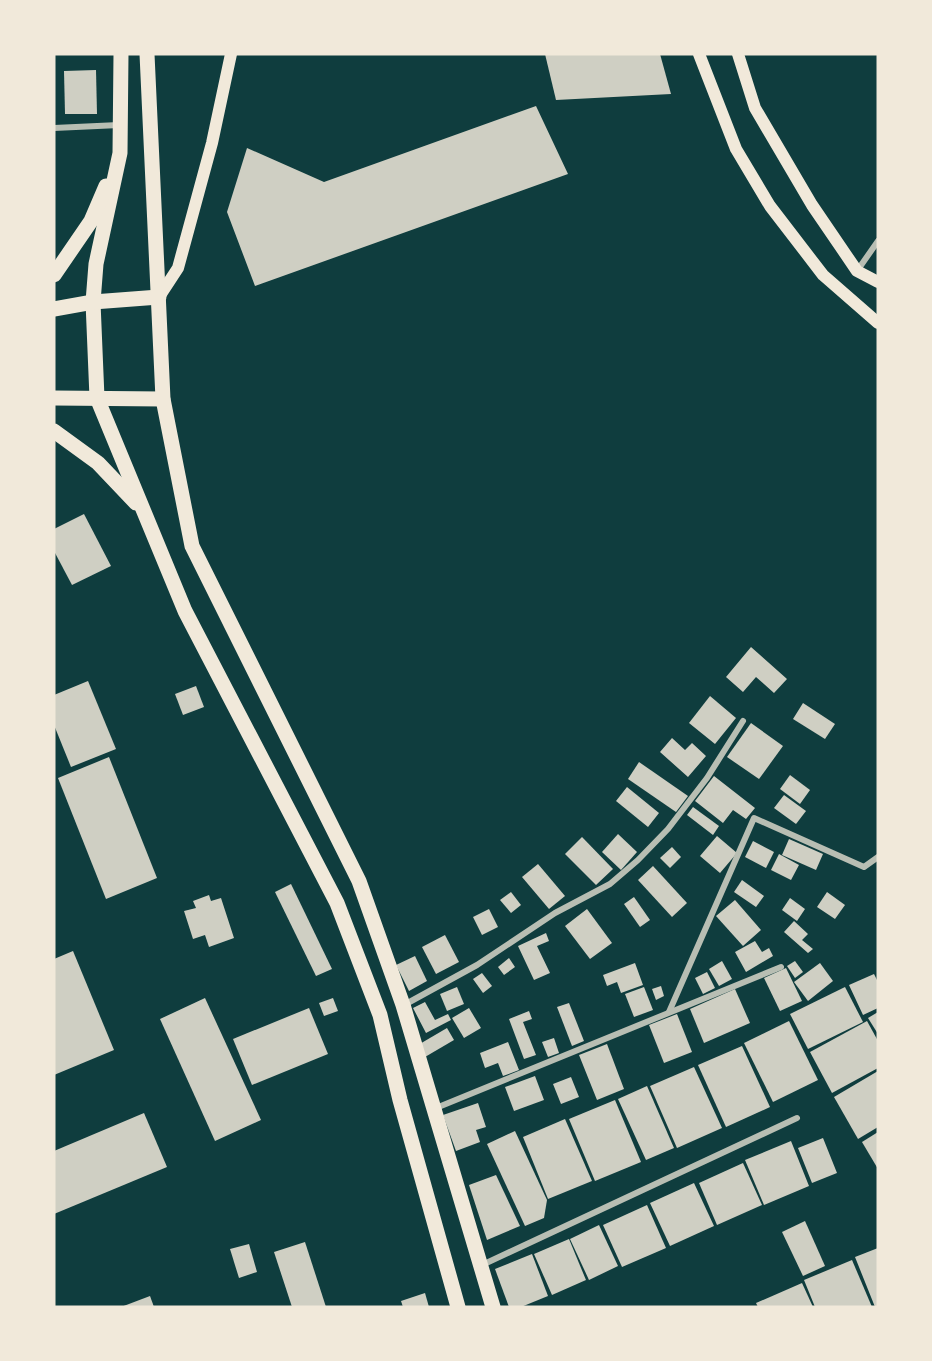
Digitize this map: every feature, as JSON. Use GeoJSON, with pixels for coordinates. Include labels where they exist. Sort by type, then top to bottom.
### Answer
{"type":"FeatureCollection","features":[{"type":"Feature","properties":{"kind":"main road"},"geometry":{"type":"LineString","coordinates":[[121,54],[120,153],[96,264],[93,302],[97,398],[185,611],[338,903],[380,1015],[400,1100],[458,1307]]}},
{"type":"Feature","properties":{"kind":"main road"},"geometry":{"type":"LineString","coordinates":[[147,54],[163,399],[192,546],[359,881],[404,1005],[432,1109],[482,1265],[493,1307]]}},
{"type":"Feature","properties":{"kind":"main road"},"geometry":{"type":"LineString","coordinates":[[159,297],[178,268],[212,143],[231,54]]}},
{"type":"Feature","properties":{"kind":"main road"},"geometry":{"type":"LineString","coordinates":[[699,54],[736,149],[770,206],[823,275],[878,323]]}},
{"type":"Feature","properties":{"kind":"main road"},"geometry":{"type":"LineString","coordinates":[[738,54],[755,108],[812,205],[857,271],[878,282]]}},
{"type":"Feature","properties":{"kind":"main road"},"geometry":{"type":"LineString","coordinates":[[54,275],[91,221],[120,153]]}},
{"type":"Feature","properties":{"kind":"main road"},"geometry":{"type":"LineString","coordinates":[[54,309],[93,302],[159,297]]}},
{"type":"Feature","properties":{"kind":"main road"},"geometry":{"type":"LineString","coordinates":[[54,398],[163,399]]}},
{"type":"Feature","properties":{"kind":"main road"},"geometry":{"type":"LineString","coordinates":[[54,431],[98,463],[147,517]]}},
{"type":"Feature","properties":{"kind":"street"},"geometry":{"type":"LineString","coordinates":[[54,128],[120,125]]}},
{"type":"Feature","properties":{"kind":"street"},"geometry":{"type":"LineString","coordinates":[[857,271],[878,241]]}},
{"type":"Feature","properties":{"kind":"street"},"geometry":{"type":"LineString","coordinates":[[404,1005],[477,965],[555,913],[610,884],[668,829],[707,778],[742,721]]}},
{"type":"Feature","properties":{"kind":"street"},"geometry":{"type":"LineString","coordinates":[[668,1013],[754,819],[864,867],[878,857]]}},
{"type":"Feature","properties":{"kind":"street"},"geometry":{"type":"LineString","coordinates":[[432,1109],[781,967]]}},
{"type":"Feature","properties":{"kind":"street"},"geometry":{"type":"LineString","coordinates":[[482,1265],[797,1118]]}},
{"type":"Feature","properties":{"kind":"building"},"geometry":{"type":"Polygon","coordinates":[[[545,54],[660,54],[671,94],[556,100],[545,54]]]}},
{"type":"Feature","properties":{"kind":"building"},"geometry":{"type":"Polygon","coordinates":[[[96,70],[97,114],[65,114],[64,71],[96,70]]]}},
{"type":"Feature","properties":{"kind":"building"},"geometry":{"type":"Polygon","coordinates":[[[536,106],[568,174],[255,286],[227,212],[247,148],[324,182],[536,106]]]}},
{"type":"Feature","properties":{"kind":"building"},"geometry":{"type":"Polygon","coordinates":[[[84,514],[111,566],[72,585],[54,551],[54,529],[84,514]]]}},
{"type":"Feature","properties":{"kind":"building"},"geometry":{"type":"Polygon","coordinates":[[[751,647],[787,679],[774,693],[756,677],[743,692],[726,677],[751,647]]]}},
{"type":"Feature","properties":{"kind":"building"},"geometry":{"type":"Polygon","coordinates":[[[88,681],[116,749],[71,767],[54,725],[54,695],[88,681]]]}},
{"type":"Feature","properties":{"kind":"building"},"geometry":{"type":"Polygon","coordinates":[[[196,686],[204,707],[183,715],[175,694],[196,686]]]}},
{"type":"Feature","properties":{"kind":"building"},"geometry":{"type":"Polygon","coordinates":[[[710,696],[736,718],[715,744],[689,723],[710,696]]]}},
{"type":"Feature","properties":{"kind":"building"},"geometry":{"type":"Polygon","coordinates":[[[803,703],[835,724],[825,739],[793,719],[803,703]]]}},
{"type":"Feature","properties":{"kind":"building"},"geometry":{"type":"Polygon","coordinates":[[[751,723],[783,746],[759,779],[727,757],[751,723]]]}},
{"type":"Feature","properties":{"kind":"building"},"geometry":{"type":"Polygon","coordinates":[[[672,738],[685,750],[692,743],[706,756],[688,777],[660,752],[672,738]]]}},
{"type":"Feature","properties":{"kind":"building"},"geometry":{"type":"Polygon","coordinates":[[[109,757],[157,878],[106,899],[58,778],[109,757]]]}},
{"type":"Feature","properties":{"kind":"building"},"geometry":{"type":"Polygon","coordinates":[[[639,762],[688,796],[676,812],[628,779],[639,762]]]}},
{"type":"Feature","properties":{"kind":"building"},"geometry":{"type":"Polygon","coordinates":[[[790,775],[810,790],[800,804],[780,789],[790,775]]]}},
{"type":"Feature","properties":{"kind":"building"},"geometry":{"type":"Polygon","coordinates":[[[714,776],[755,808],[746,819],[733,810],[723,823],[695,801],[714,776]]]}},
{"type":"Feature","properties":{"kind":"building"},"geometry":{"type":"Polygon","coordinates":[[[627,787],[659,813],[648,827],[616,801],[627,787]]]}},
{"type":"Feature","properties":{"kind":"building"},"geometry":{"type":"Polygon","coordinates":[[[784,795],[806,811],[796,824],[774,808],[784,795]]]}},
{"type":"Feature","properties":{"kind":"building"},"geometry":{"type":"Polygon","coordinates":[[[693,807],[719,826],[713,835],[687,815],[693,807]]]}},
{"type":"Feature","properties":{"kind":"building"},"geometry":{"type":"Polygon","coordinates":[[[618,834],[637,852],[621,870],[602,852],[618,834]]]}},
{"type":"Feature","properties":{"kind":"building"},"geometry":{"type":"Polygon","coordinates":[[[717,836],[737,853],[720,873],[700,856],[717,836]]]}},
{"type":"Feature","properties":{"kind":"building"},"geometry":{"type":"Polygon","coordinates":[[[582,837],[613,869],[596,885],[565,854],[582,837]]]}},
{"type":"Feature","properties":{"kind":"building"},"geometry":{"type":"Polygon","coordinates":[[[789,839],[823,854],[816,870],[782,855],[789,839]]]}},
{"type":"Feature","properties":{"kind":"building"},"geometry":{"type":"Polygon","coordinates":[[[753,841],[774,852],[766,868],[745,857],[753,841]]]}},
{"type":"Feature","properties":{"kind":"building"},"geometry":{"type":"Polygon","coordinates":[[[672,847],[681,857],[670,868],[660,858],[672,847]]]}},
{"type":"Feature","properties":{"kind":"building"},"geometry":{"type":"Polygon","coordinates":[[[779,854],[799,865],[791,880],[771,870],[779,854]]]}},
{"type":"Feature","properties":{"kind":"building"},"geometry":{"type":"Polygon","coordinates":[[[538,864],[565,896],[549,909],[522,877],[538,864]]]}},
{"type":"Feature","properties":{"kind":"building"},"geometry":{"type":"Polygon","coordinates":[[[653,866],[687,903],[672,917],[638,880],[653,866]]]}},
{"type":"Feature","properties":{"kind":"building"},"geometry":{"type":"Polygon","coordinates":[[[742,880],[764,896],[756,907],[734,892],[742,880]]]}},
{"type":"Feature","properties":{"kind":"building"},"geometry":{"type":"Polygon","coordinates":[[[291,884],[332,969],[316,976],[275,892],[291,884]]]}},
{"type":"Feature","properties":{"kind":"building"},"geometry":{"type":"Polygon","coordinates":[[[511,892],[521,905],[511,913],[500,900],[511,892]]]}},
{"type":"Feature","properties":{"kind":"building"},"geometry":{"type":"Polygon","coordinates":[[[827,892],[845,905],[835,919],[817,907],[827,892]]]}},
{"type":"Feature","properties":{"kind":"building"},"geometry":{"type":"Polygon","coordinates":[[[209,895],[211,901],[221,898],[234,938],[209,947],[205,935],[193,939],[184,911],[196,908],[193,901],[209,895]]]}},
{"type":"Feature","properties":{"kind":"building"},"geometry":{"type":"Polygon","coordinates":[[[634,897],[650,920],[640,927],[624,904],[634,897]]]}},
{"type":"Feature","properties":{"kind":"building"},"geometry":{"type":"Polygon","coordinates":[[[790,898],[805,909],[797,921],[782,910],[790,898]]]}},
{"type":"Feature","properties":{"kind":"building"},"geometry":{"type":"Polygon","coordinates":[[[735,900],[761,930],[743,946],[716,916],[735,900]]]}},
{"type":"Feature","properties":{"kind":"building"},"geometry":{"type":"Polygon","coordinates":[[[489,909],[498,927],[482,935],[473,917],[489,909]]]}},
{"type":"Feature","properties":{"kind":"building"},"geometry":{"type":"Polygon","coordinates":[[[587,909],[612,943],[590,959],[565,926],[587,909]]]}},
{"type":"Feature","properties":{"kind":"building"},"geometry":{"type":"Polygon","coordinates":[[[794,921],[808,934],[802,940],[813,949],[808,953],[784,932],[794,921]]]}},
{"type":"Feature","properties":{"kind":"building"},"geometry":{"type":"Polygon","coordinates":[[[546,933],[549,941],[537,946],[550,973],[534,980],[518,946],[546,933]]]}},
{"type":"Feature","properties":{"kind":"building"},"geometry":{"type":"Polygon","coordinates":[[[445,935],[459,962],[436,974],[422,947],[445,935]]]}},
{"type":"Feature","properties":{"kind":"building"},"geometry":{"type":"Polygon","coordinates":[[[755,941],[762,952],[769,948],[773,956],[746,972],[735,952],[755,941]]]}},
{"type":"Feature","properties":{"kind":"building"},"geometry":{"type":"Polygon","coordinates":[[[73,951],[114,1050],[54,1075],[54,959],[73,951]]]}},
{"type":"Feature","properties":{"kind":"building"},"geometry":{"type":"Polygon","coordinates":[[[415,956],[427,981],[409,991],[396,965],[415,956]]]}},
{"type":"Feature","properties":{"kind":"building"},"geometry":{"type":"Polygon","coordinates":[[[509,958],[515,967],[504,975],[498,967],[509,958]]]}},
{"type":"Feature","properties":{"kind":"building"},"geometry":{"type":"Polygon","coordinates":[[[722,961],[732,979],[719,986],[709,969],[722,961]]]}},
{"type":"Feature","properties":{"kind":"building"},"geometry":{"type":"Polygon","coordinates":[[[795,961],[803,972],[795,978],[787,966],[795,961]]]}},
{"type":"Feature","properties":{"kind":"building"},"geometry":{"type":"Polygon","coordinates":[[[635,963],[643,985],[621,993],[617,982],[607,986],[603,975],[635,963]]]}},
{"type":"Feature","properties":{"kind":"building"},"geometry":{"type":"Polygon","coordinates":[[[820,963],[833,981],[808,1001],[794,982],[820,963]]]}},
{"type":"Feature","properties":{"kind":"building"},"geometry":{"type":"Polygon","coordinates":[[[786,968],[802,1001],[780,1011],[764,978],[786,968]]]}},
{"type":"Feature","properties":{"kind":"building"},"geometry":{"type":"Polygon","coordinates":[[[707,972],[715,988],[703,994],[695,978],[707,972]]]}},
{"type":"Feature","properties":{"kind":"building"},"geometry":{"type":"Polygon","coordinates":[[[482,973],[492,986],[483,993],[473,979],[482,973]]]}},
{"type":"Feature","properties":{"kind":"building"},"geometry":{"type":"Polygon","coordinates":[[[874,974],[878,982],[878,1008],[863,1015],[849,985],[874,974]]]}},
{"type":"Feature","properties":{"kind":"building"},"geometry":{"type":"Polygon","coordinates":[[[661,986],[664,996],[656,1000],[652,989],[661,986]]]}},
{"type":"Feature","properties":{"kind":"building"},"geometry":{"type":"Polygon","coordinates":[[[457,987],[464,1004],[447,1011],[440,994],[457,987]]]}},
{"type":"Feature","properties":{"kind":"building"},"geometry":{"type":"Polygon","coordinates":[[[644,987],[653,1010],[634,1017],[625,994],[644,987]]]}},
{"type":"Feature","properties":{"kind":"building"},"geometry":{"type":"Polygon","coordinates":[[[845,987],[863,1022],[808,1049],[790,1014],[845,987]]]}},
{"type":"Feature","properties":{"kind":"building"},"geometry":{"type":"Polygon","coordinates":[[[735,989],[750,1023],[704,1043],[690,1009],[735,989]]]}},
{"type":"Feature","properties":{"kind":"building"},"geometry":{"type":"Polygon","coordinates":[[[205,998],[261,1120],[215,1141],[160,1019],[205,998]]]}},
{"type":"Feature","properties":{"kind":"building"},"geometry":{"type":"Polygon","coordinates":[[[333,998],[338,1011],[324,1016],[319,1003],[333,998]]]}},
{"type":"Feature","properties":{"kind":"building"},"geometry":{"type":"Polygon","coordinates":[[[425,1002],[435,1020],[448,1014],[451,1020],[426,1033],[413,1008],[425,1002]]]}},
{"type":"Feature","properties":{"kind":"building"},"geometry":{"type":"Polygon","coordinates":[[[569,1003],[584,1041],[572,1046],[557,1007],[569,1003]]]}},
{"type":"Feature","properties":{"kind":"building"},"geometry":{"type":"Polygon","coordinates":[[[309,1008],[328,1054],[252,1085],[233,1039],[309,1008]]]}},
{"type":"Feature","properties":{"kind":"building"},"geometry":{"type":"Polygon","coordinates":[[[469,1008],[481,1028],[464,1038],[452,1018],[469,1008]]]}},
{"type":"Feature","properties":{"kind":"building"},"geometry":{"type":"Polygon","coordinates":[[[529,1011],[532,1019],[523,1022],[536,1055],[524,1059],[509,1019],[529,1011]]]}},
{"type":"Feature","properties":{"kind":"building"},"geometry":{"type":"Polygon","coordinates":[[[878,1012],[878,1034],[868,1018],[878,1012]]]}},
{"type":"Feature","properties":{"kind":"building"},"geometry":{"type":"Polygon","coordinates":[[[677,1014],[692,1052],[664,1063],[649,1025],[677,1014]]]}},
{"type":"Feature","properties":{"kind":"building"},"geometry":{"type":"Polygon","coordinates":[[[789,1021],[818,1080],[773,1102],[744,1043],[789,1021]]]}},
{"type":"Feature","properties":{"kind":"building"},"geometry":{"type":"Polygon","coordinates":[[[867,1021],[878,1041],[878,1068],[832,1093],[810,1052],[867,1021]]]}},
{"type":"Feature","properties":{"kind":"building"},"geometry":{"type":"Polygon","coordinates":[[[447,1028],[454,1040],[425,1057],[418,1045],[447,1028]]]}},
{"type":"Feature","properties":{"kind":"building"},"geometry":{"type":"Polygon","coordinates":[[[554,1038],[559,1053],[548,1057],[542,1042],[554,1038]]]}},
{"type":"Feature","properties":{"kind":"building"},"geometry":{"type":"Polygon","coordinates":[[[508,1042],[519,1070],[503,1076],[498,1063],[485,1068],[480,1053],[508,1042]]]}},
{"type":"Feature","properties":{"kind":"building"},"geometry":{"type":"Polygon","coordinates":[[[607,1044],[624,1089],[597,1100],[579,1055],[607,1044]]]}},
{"type":"Feature","properties":{"kind":"building"},"geometry":{"type":"Polygon","coordinates":[[[742,1046],[770,1107],[726,1127],[698,1065],[742,1046]]]}},
{"type":"Feature","properties":{"kind":"building"},"geometry":{"type":"Polygon","coordinates":[[[694,1067],[722,1128],[677,1148],[650,1086],[694,1067]]]}},
{"type":"Feature","properties":{"kind":"building"},"geometry":{"type":"Polygon","coordinates":[[[878,1071],[878,1127],[858,1139],[834,1097],[878,1071]]]}},
{"type":"Feature","properties":{"kind":"building"},"geometry":{"type":"Polygon","coordinates":[[[535,1076],[544,1100],[514,1111],[505,1087],[535,1076]]]}},
{"type":"Feature","properties":{"kind":"building"},"geometry":{"type":"Polygon","coordinates":[[[571,1077],[579,1097],[561,1104],[553,1084],[571,1077]]]}},
{"type":"Feature","properties":{"kind":"building"},"geometry":{"type":"Polygon","coordinates":[[[647,1086],[674,1148],[646,1160],[618,1099],[647,1086]]]}},
{"type":"Feature","properties":{"kind":"building"},"geometry":{"type":"Polygon","coordinates":[[[615,1100],[641,1162],[595,1181],[569,1119],[615,1100]]]}},
{"type":"Feature","properties":{"kind":"building"},"geometry":{"type":"Polygon","coordinates":[[[478,1103],[486,1127],[476,1130],[480,1142],[456,1151],[443,1115],[478,1103]]]}},
{"type":"Feature","properties":{"kind":"building"},"geometry":{"type":"Polygon","coordinates":[[[144,1113],[167,1167],[54,1214],[54,1151],[144,1113]]]}},
{"type":"Feature","properties":{"kind":"building"},"geometry":{"type":"Polygon","coordinates":[[[565,1119],[592,1181],[548,1199],[523,1137],[565,1119]]]}},
{"type":"Feature","properties":{"kind":"building"},"geometry":{"type":"Polygon","coordinates":[[[515,1131],[547,1200],[544,1218],[525,1226],[487,1144],[515,1131]]]}},
{"type":"Feature","properties":{"kind":"building"},"geometry":{"type":"Polygon","coordinates":[[[878,1132],[878,1169],[862,1142],[878,1132]]]}},
{"type":"Feature","properties":{"kind":"building"},"geometry":{"type":"Polygon","coordinates":[[[823,1138],[837,1173],[812,1183],[798,1148],[823,1138]]]}},
{"type":"Feature","properties":{"kind":"building"},"geometry":{"type":"Polygon","coordinates":[[[791,1141],[809,1186],[764,1205],[745,1160],[791,1141]]]}},
{"type":"Feature","properties":{"kind":"building"},"geometry":{"type":"Polygon","coordinates":[[[743,1163],[762,1205],[717,1225],[699,1183],[743,1163]]]}},
{"type":"Feature","properties":{"kind":"building"},"geometry":{"type":"Polygon","coordinates":[[[496,1175],[520,1226],[487,1240],[469,1185],[496,1175]]]}},
{"type":"Feature","properties":{"kind":"building"},"geometry":{"type":"Polygon","coordinates":[[[694,1183],[714,1226],[670,1246],[650,1203],[694,1183]]]}},
{"type":"Feature","properties":{"kind":"building"},"geometry":{"type":"Polygon","coordinates":[[[647,1205],[666,1248],[622,1267],[603,1225],[647,1205]]]}},
{"type":"Feature","properties":{"kind":"building"},"geometry":{"type":"Polygon","coordinates":[[[805,1221],[825,1266],[803,1276],[782,1232],[805,1221]]]}},
{"type":"Feature","properties":{"kind":"building"},"geometry":{"type":"Polygon","coordinates":[[[599,1225],[618,1266],[589,1280],[570,1239],[599,1225]]]}},
{"type":"Feature","properties":{"kind":"building"},"geometry":{"type":"Polygon","coordinates":[[[569,1239],[586,1280],[552,1295],[534,1254],[569,1239]]]}},
{"type":"Feature","properties":{"kind":"building"},"geometry":{"type":"Polygon","coordinates":[[[305,1242],[326,1307],[292,1307],[274,1252],[305,1242]]]}},
{"type":"Feature","properties":{"kind":"building"},"geometry":{"type":"Polygon","coordinates":[[[249,1244],[257,1272],[239,1278],[230,1249],[249,1244]]]}},
{"type":"Feature","properties":{"kind":"building"},"geometry":{"type":"Polygon","coordinates":[[[878,1248],[878,1307],[875,1307],[855,1257],[878,1248]]]}},
{"type":"Feature","properties":{"kind":"building"},"geometry":{"type":"Polygon","coordinates":[[[532,1254],[548,1296],[521,1307],[509,1307],[495,1269],[532,1254]]]}},
{"type":"Feature","properties":{"kind":"building"},"geometry":{"type":"Polygon","coordinates":[[[852,1260],[872,1307],[815,1307],[804,1280],[852,1260]]]}},
{"type":"Feature","properties":{"kind":"building"},"geometry":{"type":"Polygon","coordinates":[[[802,1283],[813,1307],[758,1307],[756,1303],[802,1283]]]}},
{"type":"Feature","properties":{"kind":"building"},"geometry":{"type":"Polygon","coordinates":[[[425,1293],[429,1307],[403,1307],[401,1301],[425,1293]]]}},
{"type":"Feature","properties":{"kind":"building"},"geometry":{"type":"Polygon","coordinates":[[[150,1296],[154,1307],[121,1307],[150,1296]]]}}]}
